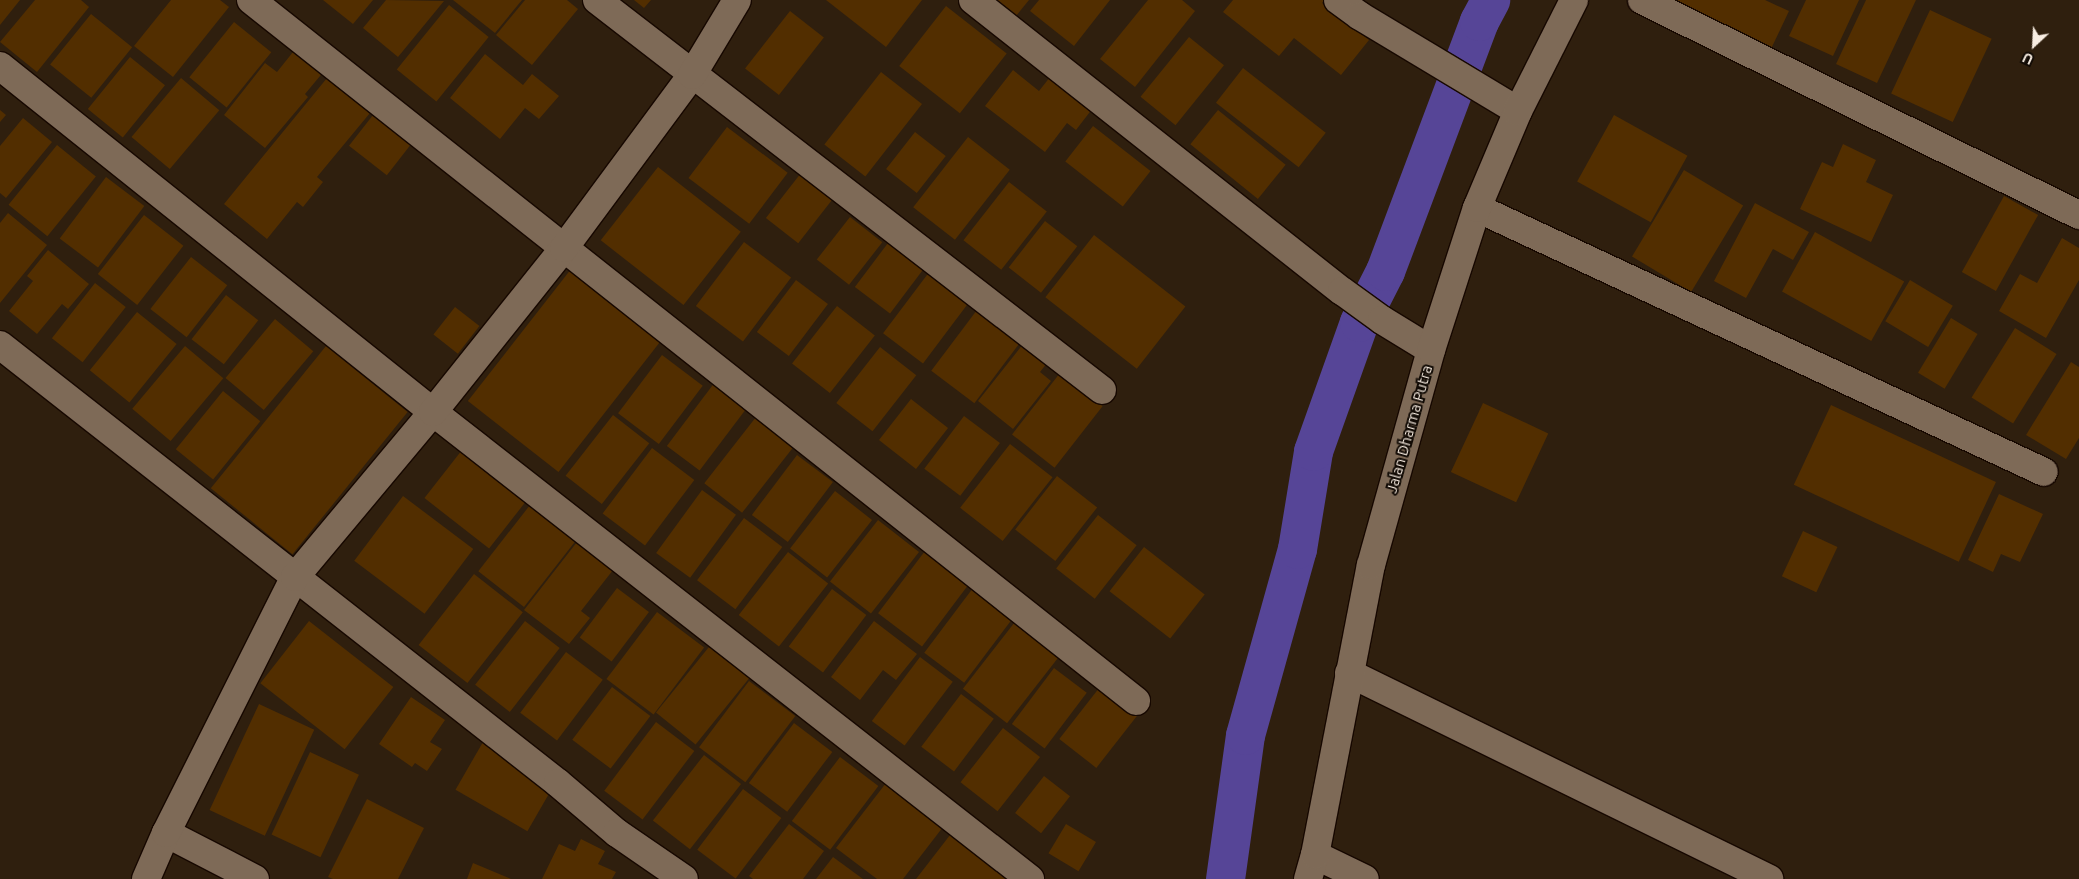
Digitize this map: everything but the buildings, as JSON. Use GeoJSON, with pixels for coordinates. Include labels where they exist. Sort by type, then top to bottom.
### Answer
{"type":"FeatureCollection","features":[{"type":"Feature","properties":{"kind":"street"},"geometry":{"type":"LineString","coordinates":[[251,0],[1136,701]]}},
{"type":"Feature","properties":{"kind":"street"},"geometry":{"type":"LineString","coordinates":[[597,0],[1102,390]]}},
{"type":"Feature","properties":{"kind":"street"},"geometry":{"type":"LineString","coordinates":[[146,879],[166,833],[295,577],[433,412],[564,248],[692,75],[737,0]]}},
{"type":"Feature","properties":{"kind":"street"},"geometry":{"type":"LineString","coordinates":[[974,0],[1342,291],[1382,320],[1431,350]]}},
{"type":"Feature","properties":{"kind":"street"},"geometry":{"type":"LineString","coordinates":[[1338,0],[1420,53],[1466,78],[1518,111]]}},
{"type":"Feature","properties":{"kind":"street","name":"Jalan Dharma Putra"},"geometry":{"type":"LineString","coordinates":[[1311,867],[1371,565],[1431,350],[1477,208],[1518,111],[1574,0]]}},
{"type":"Feature","properties":{"kind":"street"},"geometry":{"type":"LineString","coordinates":[[1642,0],[2079,215]]}},
{"type":"Feature","properties":{"kind":"street"},"geometry":{"type":"LineString","coordinates":[[0,66],[433,412],[1030,879]]}},
{"type":"Feature","properties":{"kind":"street"},"geometry":{"type":"LineString","coordinates":[[1477,208],[2044,472]]}},
{"type":"Feature","properties":{"kind":"street"},"geometry":{"type":"LineString","coordinates":[[0,345],[558,783],[617,833],[684,879]]}},
{"type":"Feature","properties":{"kind":"street"},"geometry":{"type":"LineString","coordinates":[[1349,673],[1769,879]]}},
{"type":"Feature","properties":{"kind":"street"},"geometry":{"type":"LineString","coordinates":[[166,833],[256,879]]}},
{"type":"Feature","properties":{"kind":"street"},"geometry":{"type":"LineString","coordinates":[[1311,867],[1365,879]]}},
{"type":"Feature","properties":{"kind":"waterway"},"geometry":{"type":"LineString","coordinates":[[1225,879],[1245,735],[1297,549],[1313,451],[1359,322],[1385,271],[1479,21],[1490,0]]}}]}
